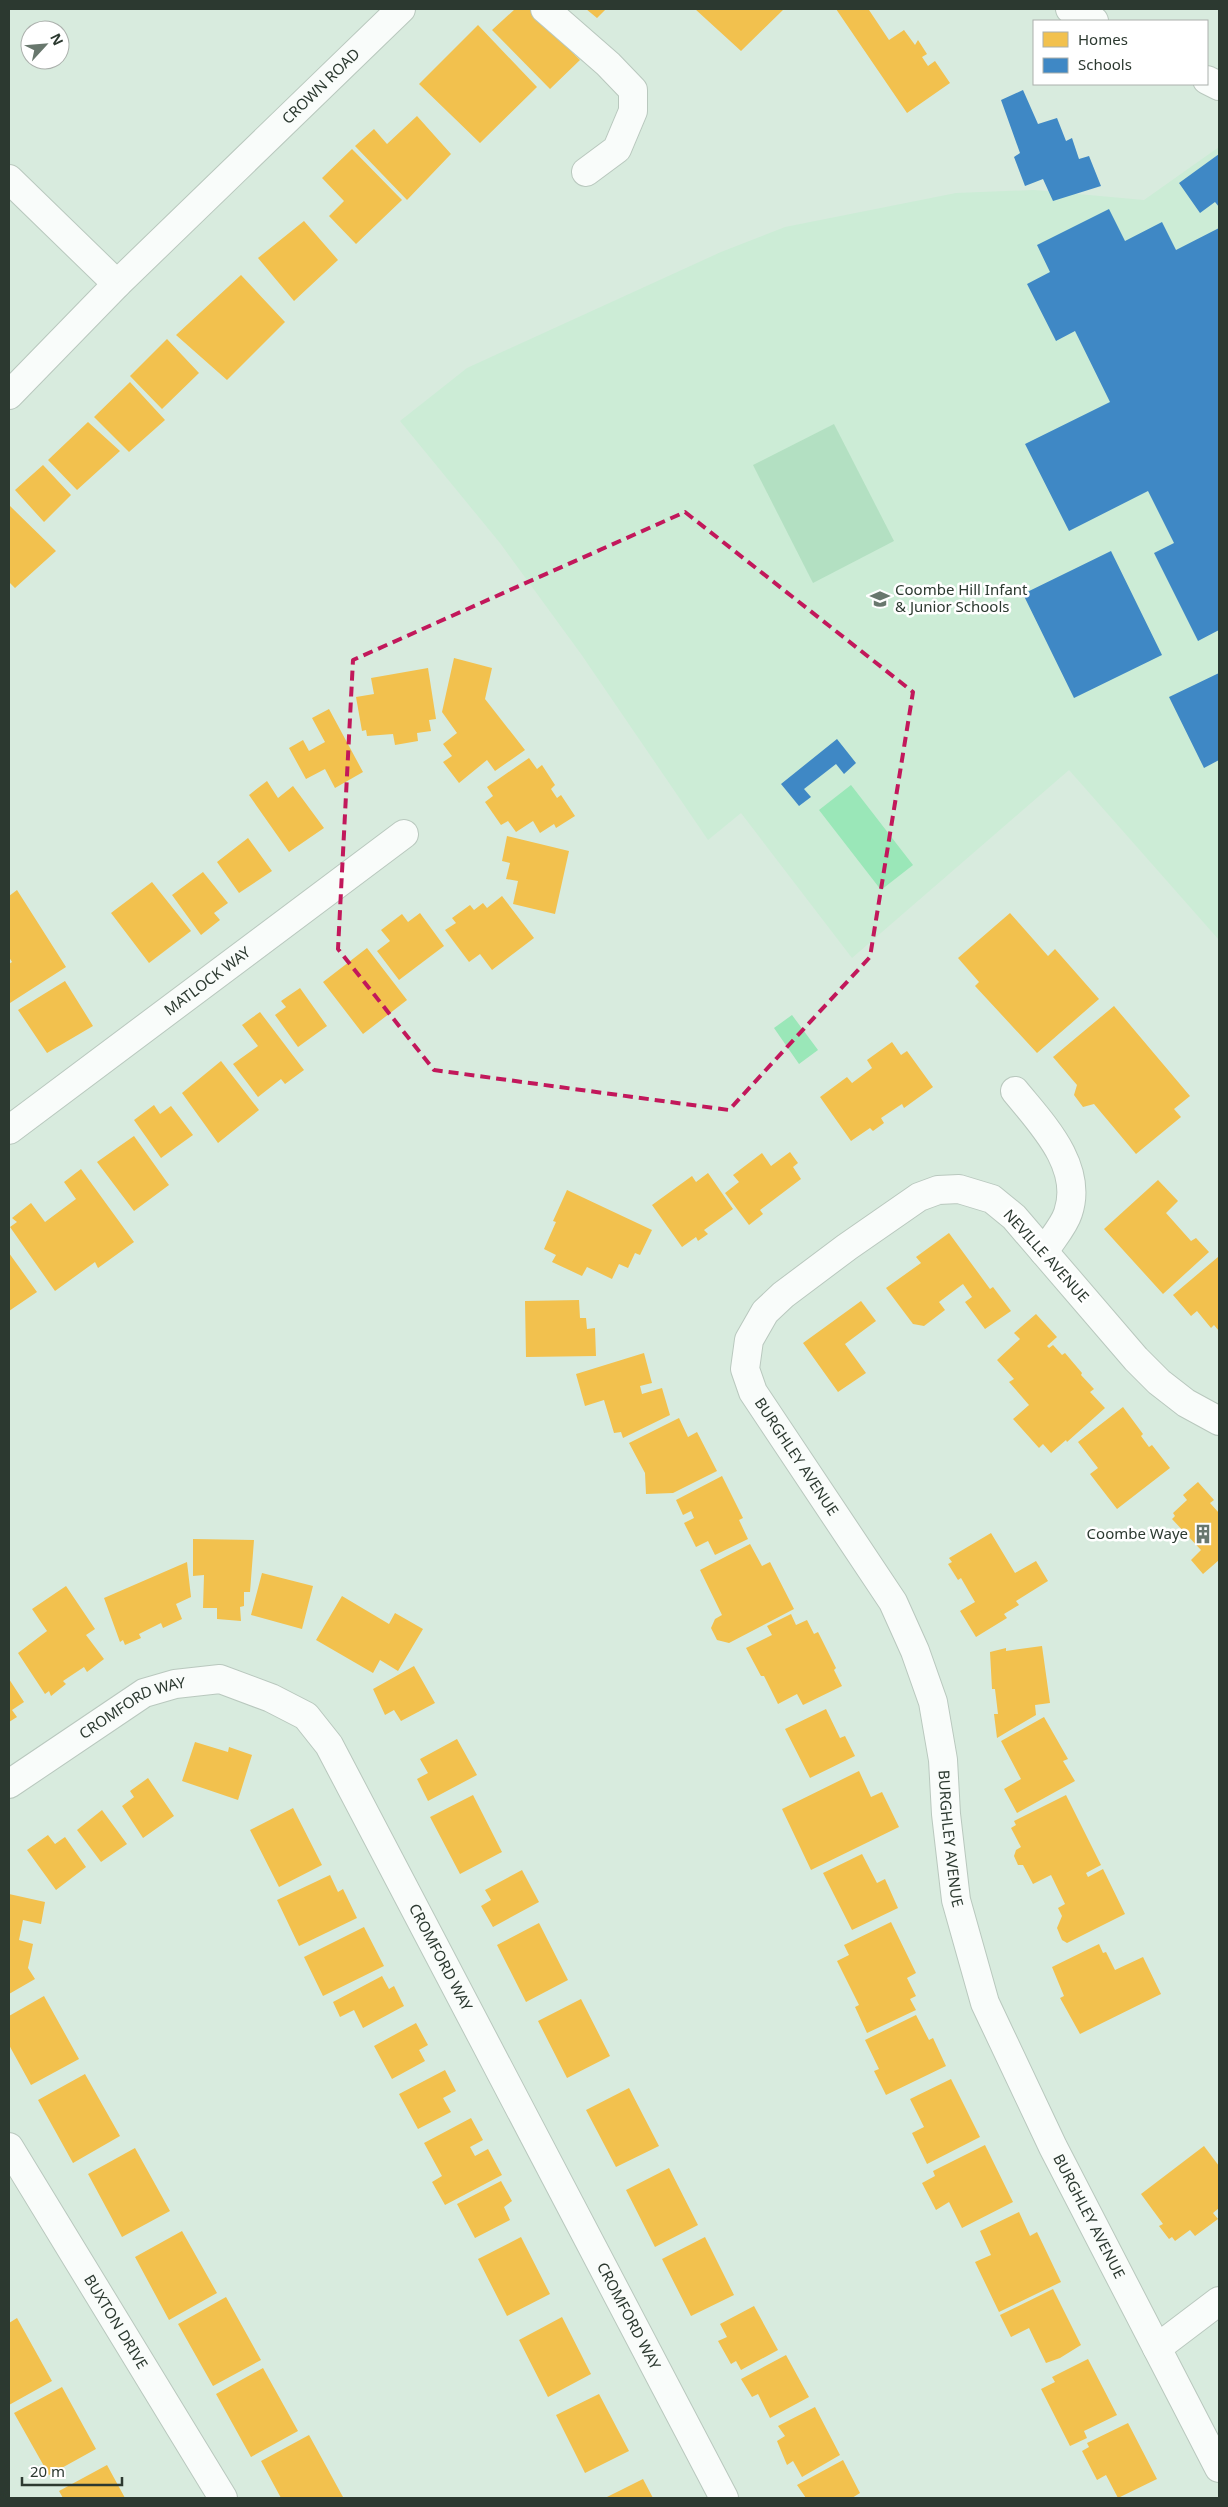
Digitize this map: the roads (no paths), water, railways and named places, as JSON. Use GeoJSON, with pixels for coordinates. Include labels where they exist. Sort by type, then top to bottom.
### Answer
{"type":"FeatureCollection","features":[{"type":"Feature","properties":{"kind":"street","name":"CROWN ROAD"},"geometry":{"type":"LineString","coordinates":[[9,395],[117,284],[401,9]]}},
{"type":"Feature","properties":{"kind":"street"},"geometry":{"type":"LineString","coordinates":[[545,9],[608,64],[633,90],[633,111],[617,149],[586,172]]}},
{"type":"Feature","properties":{"kind":"street"},"geometry":{"type":"LineString","coordinates":[[1070,9],[1092,20]]}},
{"type":"Feature","properties":{"kind":"street"},"geometry":{"type":"LineString","coordinates":[[9,179],[117,284]]}},
{"type":"Feature","properties":{"kind":"street","name":"MATLOCK WAY"},"geometry":{"type":"LineString","coordinates":[[10,1125],[404,834]]}},
{"type":"Feature","properties":{"kind":"street"},"geometry":{"type":"LineString","coordinates":[[1015,1091],[1056,1142],[1067,1166],[1070,1190],[1068,1213],[1044,1252]]}},
{"type":"Feature","properties":{"kind":"street","name":"NEVILLE AVENUE"},"geometry":{"type":"LineString","coordinates":[[847,1247],[919,1197],[938,1190],[959,1189],[992,1199],[1014,1217],[1159,1382],[1186,1403],[1219,1422]]}},
{"type":"Feature","properties":{"kind":"street","name":"BURGHLEY AVENUE"},"geometry":{"type":"LineString","coordinates":[[847,1247],[783,1295],[765,1312],[748,1340],[745,1369],[753,1392],[893,1602],[915,1651],[933,1702],[943,1760],[946,1814],[956,1900],[985,2003],[1053,2146],[1219,2468]]}},
{"type":"Feature","properties":{"kind":"street","name":"CROMFORD WAY"},"geometry":{"type":"LineString","coordinates":[[9,1784],[144,1693],[175,1684],[220,1679],[271,1698],[306,1716],[329,1745],[724,2498]]}},
{"type":"Feature","properties":{"kind":"street","name":"BUXTON DRIVE"},"geometry":{"type":"LineString","coordinates":[[9,2147],[223,2498]]}},
{"type":"Feature","properties":{"kind":"street"},"geometry":{"type":"LineString","coordinates":[[1157,2348],[1219,2301]]}},
{"type":"Feature","properties":{"kind":"place","name":"Coombe Hill Infant & Junior Schools"},"geometry":{"type":"Point","coordinates":[880,599]}},
{"type":"Feature","properties":{"kind":"place","name":"Coombe Waye"},"geometry":{"type":"Point","coordinates":[1203,1534]}}]}
